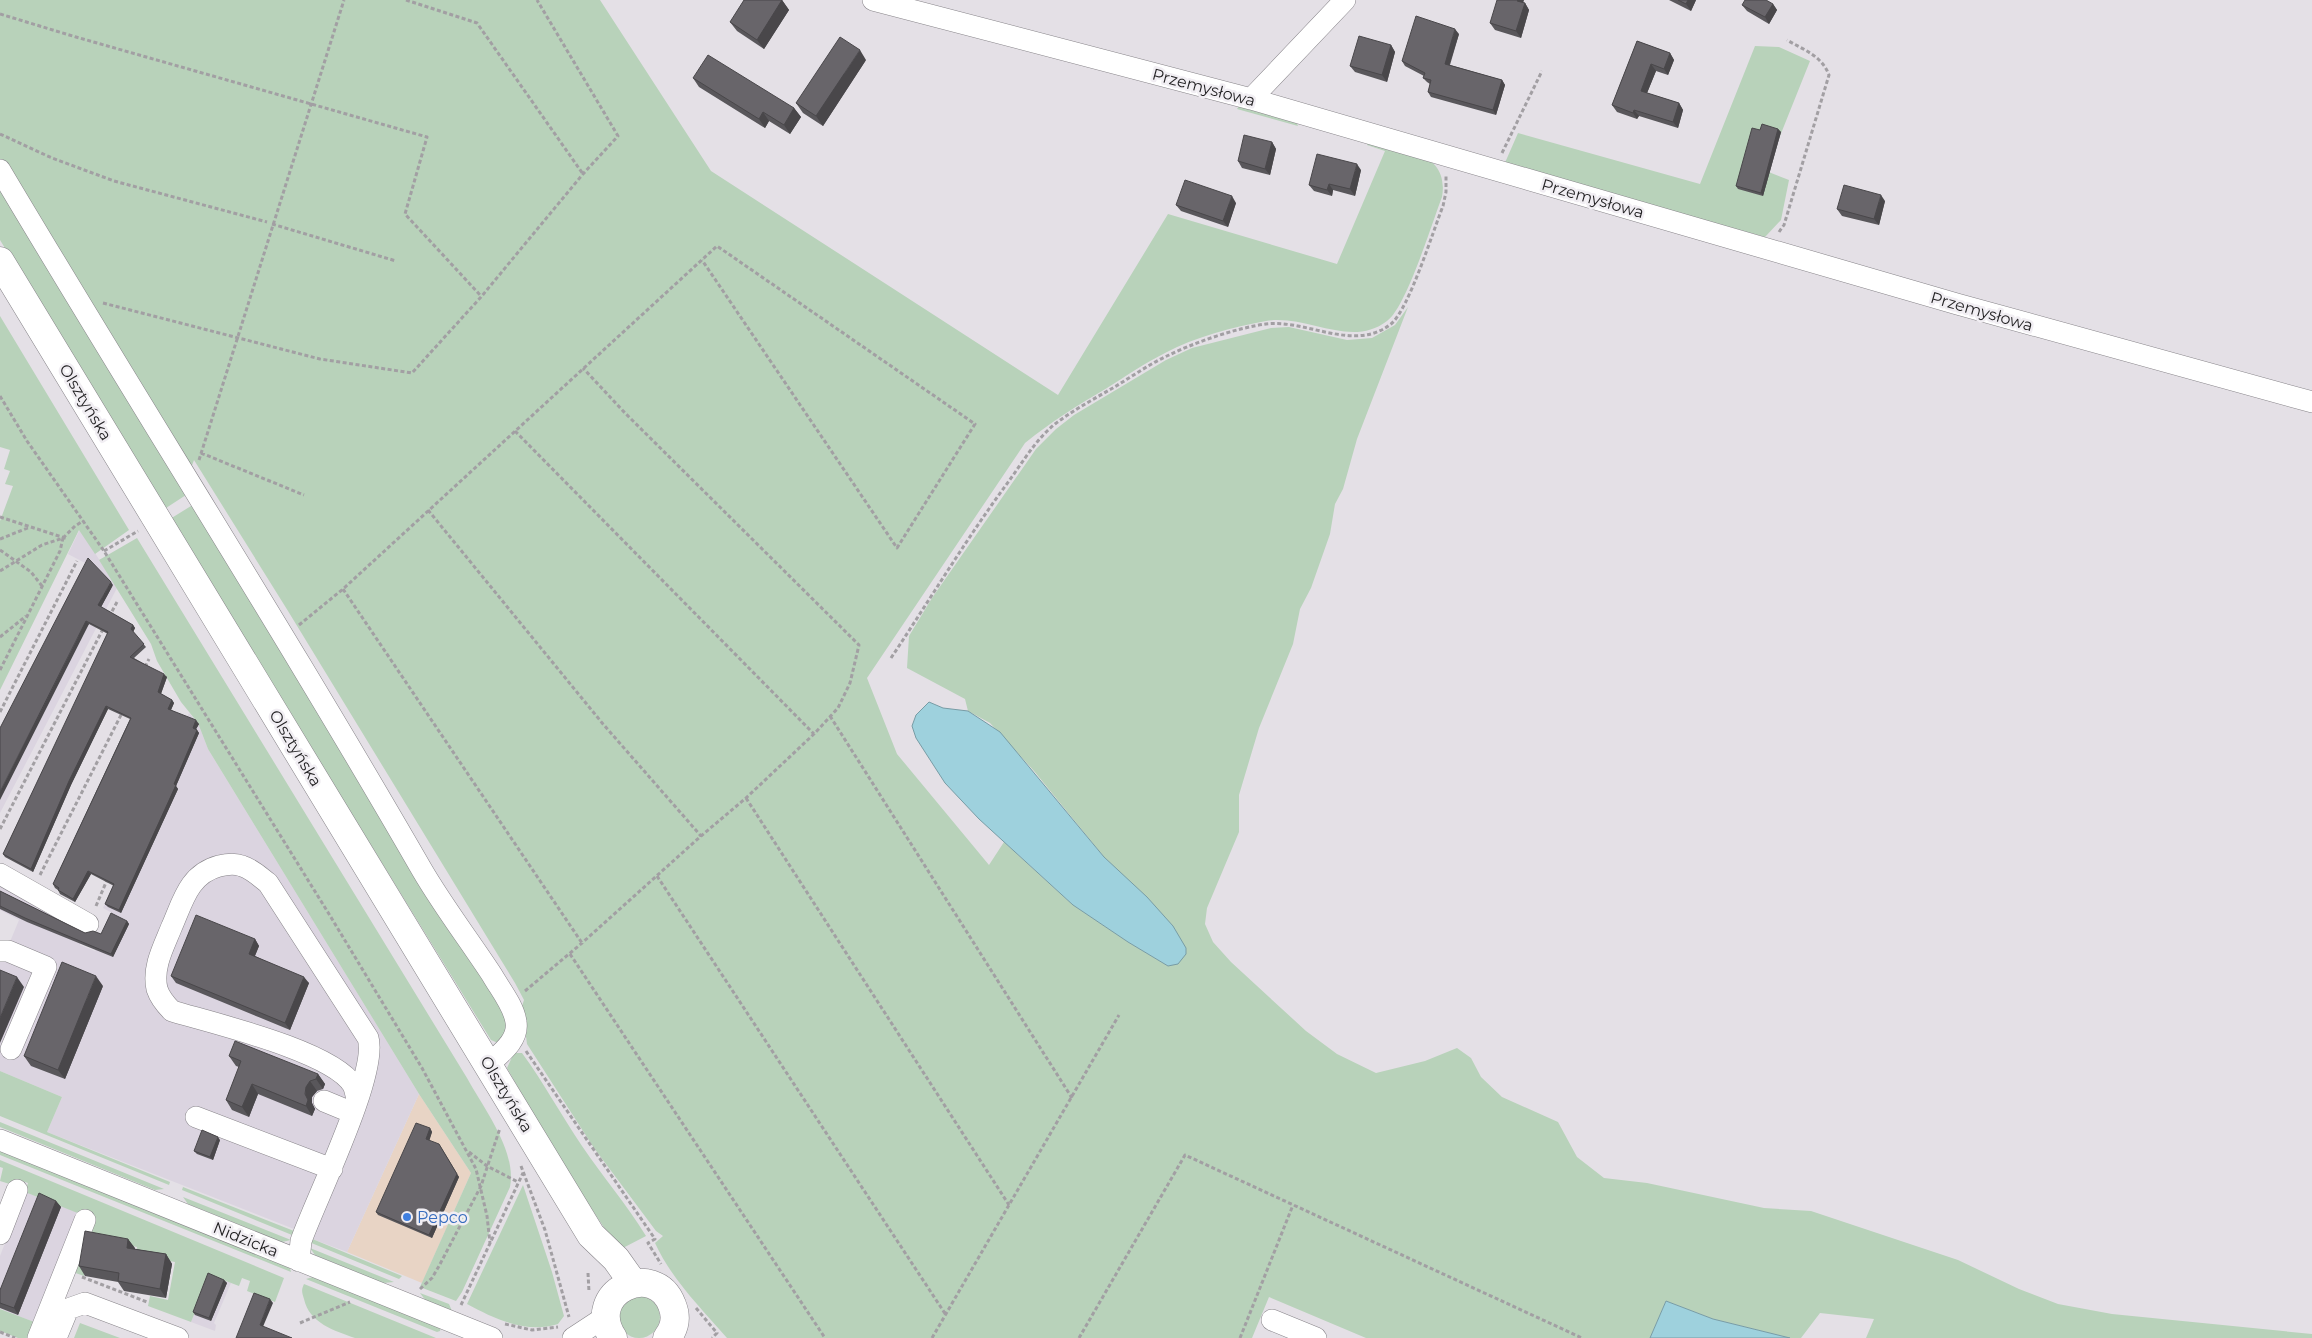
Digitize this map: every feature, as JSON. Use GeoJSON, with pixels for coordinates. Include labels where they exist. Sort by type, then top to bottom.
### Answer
{"type":"FeatureCollection","features":[{"type":"Feature","properties":{"kind":"main road","name":"Olsztyńska"},"geometry":{"type":"LineString","coordinates":[[0,261],[489,1064],[591,1235],[600,1267],[625,1288]]}},
{"type":"Feature","properties":{"kind":"main road"},"geometry":{"type":"LineString","coordinates":[[602,1319],[610,1300],[625,1288],[644,1283],[655,1286],[670,1300],[674,1315],[672,1336]]}},
{"type":"Feature","properties":{"kind":"street","name":"Przemysłowa"},"geometry":{"type":"LineString","coordinates":[[873,0],[1251,99],[1957,304],[2312,402]]}},
{"type":"Feature","properties":{"kind":"street"},"geometry":{"type":"LineString","coordinates":[[1251,99],[1345,0]]}},
{"type":"Feature","properties":{"kind":"street"},"geometry":{"type":"LineString","coordinates":[[0,170],[113,360],[285,637],[423,872],[509,1004],[517,1023],[512,1042],[489,1064]]}},
{"type":"Feature","properties":{"kind":"street"},"geometry":{"type":"LineString","coordinates":[[299,1261],[301,1241],[312,1210],[332,1169],[355,1106],[369,1062],[371,1047],[368,1038],[268,883],[248,869],[233,864],[215,867],[200,874],[192,882],[185,896],[158,958],[157,989],[164,1003],[172,1011],[282,1044],[335,1067],[353,1085],[355,1106]]}},
{"type":"Feature","properties":{"kind":"street"},"geometry":{"type":"LineString","coordinates":[[0,874],[88,924]]}},
{"type":"Feature","properties":{"kind":"street"},"geometry":{"type":"LineString","coordinates":[[0,951],[8,951],[46,967],[10,1049]]}},
{"type":"Feature","properties":{"kind":"street"},"geometry":{"type":"LineString","coordinates":[[324,1101],[355,1106]]}},
{"type":"Feature","properties":{"kind":"street"},"geometry":{"type":"LineString","coordinates":[[196,1117],[332,1169]]}},
{"type":"Feature","properties":{"kind":"street","name":"Nidzicka"},"geometry":{"type":"LineString","coordinates":[[0,1140],[299,1261],[462,1312],[496,1330]]}},
{"type":"Feature","properties":{"kind":"street"},"geometry":{"type":"LineString","coordinates":[[0,1234],[17,1190]]}},
{"type":"Feature","properties":{"kind":"street"},"geometry":{"type":"LineString","coordinates":[[38,1338],[85,1220]]}},
{"type":"Feature","properties":{"kind":"street"},"geometry":{"type":"LineString","coordinates":[[56,1338],[68,1309],[85,1303],[178,1338]]}},
{"type":"Feature","properties":{"kind":"street"},"geometry":{"type":"LineString","coordinates":[[569,1329],[602,1319]]}},
{"type":"Feature","properties":{"kind":"street"},"geometry":{"type":"LineString","coordinates":[[1272,1320],[1316,1338]]}},
{"type":"Feature","properties":{"kind":"path"},"geometry":{"type":"LineString","coordinates":[[190,484],[344,0]]}},
{"type":"Feature","properties":{"kind":"path"},"geometry":{"type":"LineString","coordinates":[[406,0],[477,23],[582,174]]}},
{"type":"Feature","properties":{"kind":"path"},"geometry":{"type":"LineString","coordinates":[[103,302],[320,359],[412,373],[481,297],[582,174],[618,136],[537,0]]}},
{"type":"Feature","properties":{"kind":"path"},"geometry":{"type":"LineString","coordinates":[[0,14],[76,38],[312,103],[427,137],[405,214],[481,297]]}},
{"type":"Feature","properties":{"kind":"path"},"geometry":{"type":"LineString","coordinates":[[1764,248],[1774,240],[1784,225],[1829,75],[1825,65],[1814,54],[1787,40]]}},
{"type":"Feature","properties":{"kind":"path"},"geometry":{"type":"LineString","coordinates":[[1495,170],[1542,71]]}},
{"type":"Feature","properties":{"kind":"path"},"geometry":{"type":"LineString","coordinates":[[0,134],[52,158],[114,181],[267,222]]}},
{"type":"Feature","properties":{"kind":"path"},"geometry":{"type":"LineString","coordinates":[[891,658],[988,510],[1036,442],[1054,425],[1168,355],[1241,330],[1266,324],[1289,324],[1359,337],[1379,332],[1392,322],[1406,302],[1444,199],[1447,179],[1437,153]]}},
{"type":"Feature","properties":{"kind":"path"},"geometry":{"type":"LineString","coordinates":[[272,224],[396,261]]}},
{"type":"Feature","properties":{"kind":"path"},"geometry":{"type":"LineString","coordinates":[[285,637],[343,589],[717,246],[976,424],[897,548],[702,260]]}},
{"type":"Feature","properties":{"kind":"path"},"geometry":{"type":"LineString","coordinates":[[509,1004],[582,944],[701,836],[746,798],[814,734],[838,708],[850,683],[859,645],[625,413],[583,368]]}},
{"type":"Feature","properties":{"kind":"path"},"geometry":{"type":"LineString","coordinates":[[0,396],[27,441],[104,551],[330,914],[422,1068],[476,1169],[481,1186],[490,1243]]}},
{"type":"Feature","properties":{"kind":"path"},"geometry":{"type":"LineString","coordinates":[[515,431],[814,734]]}},
{"type":"Feature","properties":{"kind":"path"},"geometry":{"type":"LineString","coordinates":[[201,453],[304,495]]}},
{"type":"Feature","properties":{"kind":"path"},"geometry":{"type":"LineString","coordinates":[[428,510],[603,724],[701,836]]}},
{"type":"Feature","properties":{"kind":"path"},"geometry":{"type":"LineString","coordinates":[[0,517],[68,539]]}},
{"type":"Feature","properties":{"kind":"path"},"geometry":{"type":"LineString","coordinates":[[0,571],[42,545],[63,538],[83,521]]}},
{"type":"Feature","properties":{"kind":"path"},"geometry":{"type":"LineString","coordinates":[[0,539],[30,527]]}},
{"type":"Feature","properties":{"kind":"path"},"geometry":{"type":"LineString","coordinates":[[0,670],[60,551],[63,538]]}},
{"type":"Feature","properties":{"kind":"path"},"geometry":{"type":"LineString","coordinates":[[104,551],[127,538]]}},
{"type":"Feature","properties":{"kind":"path"},"geometry":{"type":"LineString","coordinates":[[0,550],[31,572],[42,586]]}},
{"type":"Feature","properties":{"kind":"path"},"geometry":{"type":"LineString","coordinates":[[0,712],[77,561]]}},
{"type":"Feature","properties":{"kind":"path"},"geometry":{"type":"LineString","coordinates":[[343,589],[582,944]]}},
{"type":"Feature","properties":{"kind":"path"},"geometry":{"type":"LineString","coordinates":[[108,619],[117,602]]}},
{"type":"Feature","properties":{"kind":"path"},"geometry":{"type":"LineString","coordinates":[[0,638],[28,614]]}},
{"type":"Feature","properties":{"kind":"path"},"geometry":{"type":"LineString","coordinates":[[0,829],[104,628]]}},
{"type":"Feature","properties":{"kind":"path"},"geometry":{"type":"LineString","coordinates":[[145,668],[149,659]]}},
{"type":"Feature","properties":{"kind":"path"},"geometry":{"type":"LineString","coordinates":[[31,892],[123,711]]}},
{"type":"Feature","properties":{"kind":"path"},"geometry":{"type":"LineString","coordinates":[[830,716],[1072,1098]]}},
{"type":"Feature","properties":{"kind":"path"},"geometry":{"type":"LineString","coordinates":[[746,798],[1009,1205]]}},
{"type":"Feature","properties":{"kind":"path"},"geometry":{"type":"LineString","coordinates":[[657,876],[946,1315]]}},
{"type":"Feature","properties":{"kind":"path"},"geometry":{"type":"LineString","coordinates":[[88,924],[108,879]]}},
{"type":"Feature","properties":{"kind":"path"},"geometry":{"type":"LineString","coordinates":[[570,954],[825,1338]]}},
{"type":"Feature","properties":{"kind":"path"},"geometry":{"type":"LineString","coordinates":[[932,1338],[1119,1015]]}},
{"type":"Feature","properties":{"kind":"path"},"geometry":{"type":"LineString","coordinates":[[512,1042],[521,1044],[655,1239],[648,1243]]}},
{"type":"Feature","properties":{"kind":"path"},"geometry":{"type":"LineString","coordinates":[[420,1289],[432,1278],[481,1186],[500,1128]]}},
{"type":"Feature","properties":{"kind":"path"},"geometry":{"type":"LineString","coordinates":[[466,1150],[487,1166],[518,1182]]}},
{"type":"Feature","properties":{"kind":"path"},"geometry":{"type":"LineString","coordinates":[[1078,1338],[1185,1155],[1582,1338]]}},
{"type":"Feature","properties":{"kind":"path"},"geometry":{"type":"LineString","coordinates":[[462,1312],[490,1243],[524,1172],[545,1230],[569,1314],[569,1329],[496,1330]]}},
{"type":"Feature","properties":{"kind":"path"},"geometry":{"type":"LineString","coordinates":[[1240,1338],[1293,1205]]}},
{"type":"Feature","properties":{"kind":"path"},"geometry":{"type":"LineString","coordinates":[[588,1273],[602,1319]]}},
{"type":"Feature","properties":{"kind":"path"},"geometry":{"type":"LineString","coordinates":[[300,1324],[353,1300]]}},
{"type":"Feature","properties":{"kind":"path"},"geometry":{"type":"LineString","coordinates":[[569,1314],[576,1313]]}},
{"type":"Feature","properties":{"kind":"path"},"geometry":{"type":"LineString","coordinates":[[0,1332],[15,1338]]}},
{"type":"Feature","properties":{"kind":"shaded area"},"geometry":{"type":"Polygon","coordinates":[[[80,529],[117,588],[0,813],[0,728],[85,563],[68,554],[80,529]]]}},
{"type":"Feature","properties":{"kind":"shaded area"},"geometry":{"type":"Polygon","coordinates":[[[189,713],[198,723],[208,749],[419,1094],[347,1252],[310,1238],[320,1214],[302,1208],[294,1229],[47,1132],[62,1097],[0,1071],[0,961],[2,961],[19,920],[0,910],[0,886],[88,927],[80,945],[95,951],[112,913],[103,908],[189,713]]]}},
{"type":"Feature","properties":{"kind":"shaded area"},"geometry":{"type":"Polygon","coordinates":[[[419,1094],[471,1173],[422,1283],[347,1252],[419,1094]]]}},
{"type":"Feature","properties":{"kind":"shaded area"},"geometry":{"type":"Polygon","coordinates":[[[25,1192],[79,1213],[37,1323],[0,1309],[0,1256],[25,1192]]]}},
{"type":"Feature","properties":{"kind":"shaded area"},"geometry":{"type":"Polygon","coordinates":[[[210,1274],[231,1283],[214,1323],[216,1325],[215,1331],[191,1322],[210,1274]]]}},
{"type":"Feature","properties":{"kind":"green space"},"geometry":{"type":"Polygon","coordinates":[[[0,0],[600,0],[711,171],[1058,395],[1168,214],[1337,264],[1385,151],[1367,145],[1369,140],[1421,155],[1431,161],[1439,170],[1443,182],[1442,197],[1410,283],[1402,300],[1387,321],[1373,329],[1359,332],[1328,329],[1281,320],[1266,321],[1201,337],[1143,365],[1065,414],[1025,443],[867,678],[897,754],[989,865],[1004,842],[1073,905],[1168,966],[1122,875],[1104,857],[1034,771],[990,723],[968,711],[965,699],[907,668],[909,636],[932,598],[1036,449],[1056,429],[1074,415],[1166,360],[1192,348],[1271,328],[1289,327],[1347,340],[1372,338],[1395,325],[1408,307],[1357,439],[1343,489],[1335,504],[1330,534],[1311,588],[1300,609],[1293,644],[1259,728],[1239,795],[1239,832],[1207,908],[1205,924],[1213,942],[1231,962],[1306,1031],[1337,1054],[1376,1073],[1425,1061],[1457,1048],[1471,1058],[1481,1077],[1502,1097],[1558,1122],[1577,1157],[1604,1178],[1647,1183],[1764,1208],[1811,1211],[1958,1260],[2019,1289],[2058,1304],[2112,1314],[2312,1334],[2312,1338],[1866,1338],[1874,1319],[1820,1313],[1801,1338],[1790,1338],[1713,1319],[1666,1301],[1650,1338],[1366,1338],[1269,1297],[1252,1338],[727,1338],[678,1281],[655,1243],[663,1236],[656,1231],[594,1148],[527,1044],[522,1006],[524,1000],[515,983],[194,460],[191,468],[0,162],[0,0]]]}},
{"type":"Feature","properties":{"kind":"green space"},"geometry":{"type":"Polygon","coordinates":[[[1755,46],[1779,47],[1810,61],[1766,171],[1789,180],[1781,220],[1765,237],[1504,165],[1518,133],[1700,184],[1755,46]]]}},
{"type":"Feature","properties":{"kind":"green space"},"geometry":{"type":"Polygon","coordinates":[[[1241,103],[1295,118],[1298,126],[1237,109],[1241,103]]]}},
{"type":"Feature","properties":{"kind":"green space"},"geometry":{"type":"Polygon","coordinates":[[[0,179],[186,495],[166,508],[0,240],[0,179]]]}},
{"type":"Feature","properties":{"kind":"green space"},"geometry":{"type":"Polygon","coordinates":[[[0,316],[129,530],[95,554],[79,530],[0,690],[0,521],[13,486],[5,484],[10,471],[4,469],[10,450],[0,447],[0,316]]]}},
{"type":"Feature","properties":{"kind":"green space"},"geometry":{"type":"Polygon","coordinates":[[[191,506],[196,506],[494,994],[510,1028],[498,1043],[491,1040],[170,519],[191,506]]]}},
{"type":"Feature","properties":{"kind":"green space"},"geometry":{"type":"Polygon","coordinates":[[[137,538],[467,1078],[498,1131],[504,1145],[511,1173],[510,1187],[462,1292],[456,1301],[420,1287],[471,1173],[419,1094],[208,749],[198,723],[181,702],[157,661],[151,644],[99,560],[137,538]]]}},
{"type":"Feature","properties":{"kind":"green space"},"geometry":{"type":"Polygon","coordinates":[[[514,1053],[522,1053],[582,1146],[646,1236],[619,1250],[561,1163],[507,1068],[514,1053]]]}},
{"type":"Feature","properties":{"kind":"green space"},"geometry":{"type":"Polygon","coordinates":[[[0,1071],[62,1097],[47,1132],[170,1182],[169,1185],[0,1116],[0,1071]]]}},
{"type":"Feature","properties":{"kind":"green space"},"geometry":{"type":"Polygon","coordinates":[[[0,1122],[164,1189],[155,1190],[0,1127],[0,1122]]]}},
{"type":"Feature","properties":{"kind":"green space"},"geometry":{"type":"Polygon","coordinates":[[[0,1151],[290,1268],[291,1272],[0,1155],[0,1151]]]}},
{"type":"Feature","properties":{"kind":"green space"},"geometry":{"type":"Polygon","coordinates":[[[0,1160],[284,1278],[275,1302],[247,1291],[250,1281],[242,1278],[239,1286],[210,1275],[191,1322],[148,1306],[150,1296],[168,1300],[175,1262],[136,1255],[137,1247],[92,1238],[84,1276],[70,1271],[90,1218],[25,1192],[28,1183],[19,1180],[16,1186],[0,1181],[3,1168],[0,1167],[0,1160]]]}},
{"type":"Feature","properties":{"kind":"green space"},"geometry":{"type":"Polygon","coordinates":[[[523,1185],[552,1272],[564,1316],[558,1324],[546,1327],[523,1326],[500,1320],[467,1304],[523,1185]]]}},
{"type":"Feature","properties":{"kind":"green space"},"geometry":{"type":"Polygon","coordinates":[[[183,1187],[294,1231],[292,1235],[182,1190],[183,1187]]]}},
{"type":"Feature","properties":{"kind":"green space"},"geometry":{"type":"Polygon","coordinates":[[[183,1197],[291,1240],[282,1242],[188,1204],[183,1197]]]}},
{"type":"Feature","properties":{"kind":"green space"},"geometry":{"type":"Polygon","coordinates":[[[310,1238],[402,1276],[399,1279],[309,1242],[310,1238]]]}},
{"type":"Feature","properties":{"kind":"green space"},"geometry":{"type":"Polygon","coordinates":[[[310,1248],[394,1282],[383,1283],[315,1255],[310,1248]]]}},
{"type":"Feature","properties":{"kind":"green space"},"geometry":{"type":"Polygon","coordinates":[[[316,1276],[441,1327],[440,1331],[437,1332],[306,1279],[316,1276]]]}},
{"type":"Feature","properties":{"kind":"green space"},"geometry":{"type":"Polygon","coordinates":[[[304,1284],[436,1338],[355,1338],[339,1332],[324,1325],[311,1314],[303,1295],[304,1284]]]}},
{"type":"Feature","properties":{"kind":"green space"},"geometry":{"type":"Polygon","coordinates":[[[420,1293],[449,1304],[452,1311],[426,1301],[420,1293]]]}},
{"type":"Feature","properties":{"kind":"green space"},"geometry":{"type":"Polygon","coordinates":[[[635,1296],[643,1296],[654,1302],[660,1317],[654,1332],[643,1338],[635,1338],[624,1332],[618,1321],[618,1313],[624,1302],[635,1296]]]}},
{"type":"Feature","properties":{"kind":"green space"},"geometry":{"type":"Polygon","coordinates":[[[0,1309],[37,1323],[30,1338],[18,1338],[0,1331],[0,1309]]]}},
{"type":"Feature","properties":{"kind":"green space"},"geometry":{"type":"Polygon","coordinates":[[[80,1323],[120,1338],[74,1338],[80,1323]]]}},
{"type":"Feature","properties":{"kind":"water"},"geometry":{"type":"Polygon","coordinates":[[[929,702],[943,708],[968,711],[1000,732],[1104,857],[1147,897],[1173,926],[1186,948],[1186,954],[1178,964],[1168,966],[1073,905],[979,819],[945,783],[916,738],[912,726],[916,715],[929,702]]]}},
{"type":"Feature","properties":{"kind":"water"},"geometry":{"type":"Polygon","coordinates":[[[1666,1301],[1713,1319],[1790,1338],[1650,1338],[1666,1301]]]}},
{"type":"Feature","properties":{"kind":"building"},"geometry":{"type":"Polygon","coordinates":[[[744,0],[782,0],[757,40],[730,22],[744,0]]]}},
{"type":"Feature","properties":{"kind":"building"},"geometry":{"type":"Polygon","coordinates":[[[1497,0],[1518,0],[1525,3],[1516,31],[1490,23],[1497,0]]]}},
{"type":"Feature","properties":{"kind":"building"},"geometry":{"type":"Polygon","coordinates":[[[1678,0],[1688,0],[1686,4],[1678,0]]]}},
{"type":"Feature","properties":{"kind":"building"},"geometry":{"type":"Polygon","coordinates":[[[1745,0],[1766,0],[1773,4],[1765,17],[1742,5],[1745,0]]]}},
{"type":"Feature","properties":{"kind":"building"},"geometry":{"type":"Polygon","coordinates":[[[1416,16],[1455,29],[1445,64],[1502,80],[1493,110],[1428,92],[1431,80],[1423,78],[1425,73],[1402,61],[1416,16]]]}},
{"type":"Feature","properties":{"kind":"building"},"geometry":{"type":"Polygon","coordinates":[[[1359,36],[1391,45],[1382,75],[1350,66],[1359,36]]]}},
{"type":"Feature","properties":{"kind":"building"},"geometry":{"type":"Polygon","coordinates":[[[840,37],[860,50],[816,116],[796,103],[840,37]]]}},
{"type":"Feature","properties":{"kind":"building"},"geometry":{"type":"Polygon","coordinates":[[[1637,41],[1670,53],[1664,69],[1651,64],[1641,91],[1679,103],[1673,122],[1634,110],[1633,113],[1612,105],[1637,41]]]}},
{"type":"Feature","properties":{"kind":"building"},"geometry":{"type":"Polygon","coordinates":[[[708,55],[794,108],[784,125],[763,112],[759,119],[693,78],[708,55]]]}},
{"type":"Feature","properties":{"kind":"building"},"geometry":{"type":"Polygon","coordinates":[[[1762,124],[1778,129],[1761,193],[1736,186],[1752,128],[1760,130],[1762,124]]]}},
{"type":"Feature","properties":{"kind":"building"},"geometry":{"type":"Polygon","coordinates":[[[1244,135],[1272,142],[1265,169],[1238,161],[1244,135]]]}},
{"type":"Feature","properties":{"kind":"building"},"geometry":{"type":"Polygon","coordinates":[[[1317,154],[1357,164],[1350,189],[1329,184],[1327,190],[1309,185],[1317,154]]]}},
{"type":"Feature","properties":{"kind":"building"},"geometry":{"type":"Polygon","coordinates":[[[1185,180],[1232,196],[1223,221],[1176,205],[1185,180]]]}},
{"type":"Feature","properties":{"kind":"building"},"geometry":{"type":"Polygon","coordinates":[[[1844,185],[1881,195],[1874,219],[1837,209],[1844,185]]]}},
{"type":"Feature","properties":{"kind":"building"},"geometry":{"type":"Polygon","coordinates":[[[88,558],[111,582],[98,605],[133,625],[131,629],[144,644],[130,657],[164,674],[158,692],[172,700],[168,709],[196,720],[193,728],[197,730],[174,784],[176,785],[119,910],[105,904],[114,884],[88,871],[73,899],[58,890],[59,888],[53,884],[131,718],[106,706],[69,781],[31,869],[3,854],[108,632],[86,621],[0,792],[0,728],[88,558]]]}},
{"type":"Feature","properties":{"kind":"building"},"geometry":{"type":"Polygon","coordinates":[[[0,891],[85,933],[93,931],[101,934],[111,913],[127,921],[111,954],[0,906],[0,891]]]}},
{"type":"Feature","properties":{"kind":"building"},"geometry":{"type":"Polygon","coordinates":[[[196,915],[255,939],[249,954],[304,977],[285,1023],[171,976],[196,915]]]}},
{"type":"Feature","properties":{"kind":"building"},"geometry":{"type":"Polygon","coordinates":[[[62,962],[96,976],[58,1070],[24,1056],[62,962]]]}},
{"type":"Feature","properties":{"kind":"building"},"geometry":{"type":"Polygon","coordinates":[[[0,970],[17,977],[0,1018],[0,970]]]}},
{"type":"Feature","properties":{"kind":"building"},"geometry":{"type":"Polygon","coordinates":[[[235,1041],[318,1074],[316,1079],[310,1081],[306,1087],[305,1094],[308,1100],[306,1106],[252,1084],[242,1107],[226,1100],[241,1061],[229,1056],[235,1041]]]}},
{"type":"Feature","properties":{"kind":"building"},"geometry":{"type":"Polygon","coordinates":[[[416,1123],[430,1128],[426,1139],[439,1144],[457,1174],[429,1235],[376,1212],[416,1123]]]}},
{"type":"Feature","properties":{"kind":"building"},"geometry":{"type":"Polygon","coordinates":[[[202,1130],[218,1137],[210,1157],[194,1151],[202,1130]]]}},
{"type":"Feature","properties":{"kind":"building"},"geometry":{"type":"Polygon","coordinates":[[[39,1193],[56,1201],[14,1308],[0,1303],[0,1290],[39,1193]]]}},
{"type":"Feature","properties":{"kind":"building"},"geometry":{"type":"Polygon","coordinates":[[[85,1231],[128,1239],[127,1248],[166,1254],[160,1289],[118,1281],[119,1273],[79,1266],[85,1231]]]}},
{"type":"Feature","properties":{"kind":"building"},"geometry":{"type":"Polygon","coordinates":[[[208,1273],[224,1280],[209,1318],[193,1312],[208,1273]]]}},
{"type":"Feature","properties":{"kind":"building"},"geometry":{"type":"Polygon","coordinates":[[[254,1293],[270,1299],[260,1325],[292,1338],[236,1338],[254,1293]]]}},
{"type":"Feature","properties":{"kind":"place","name":"Pepco"},"geometry":{"type":"Point","coordinates":[407,1217]}}]}
